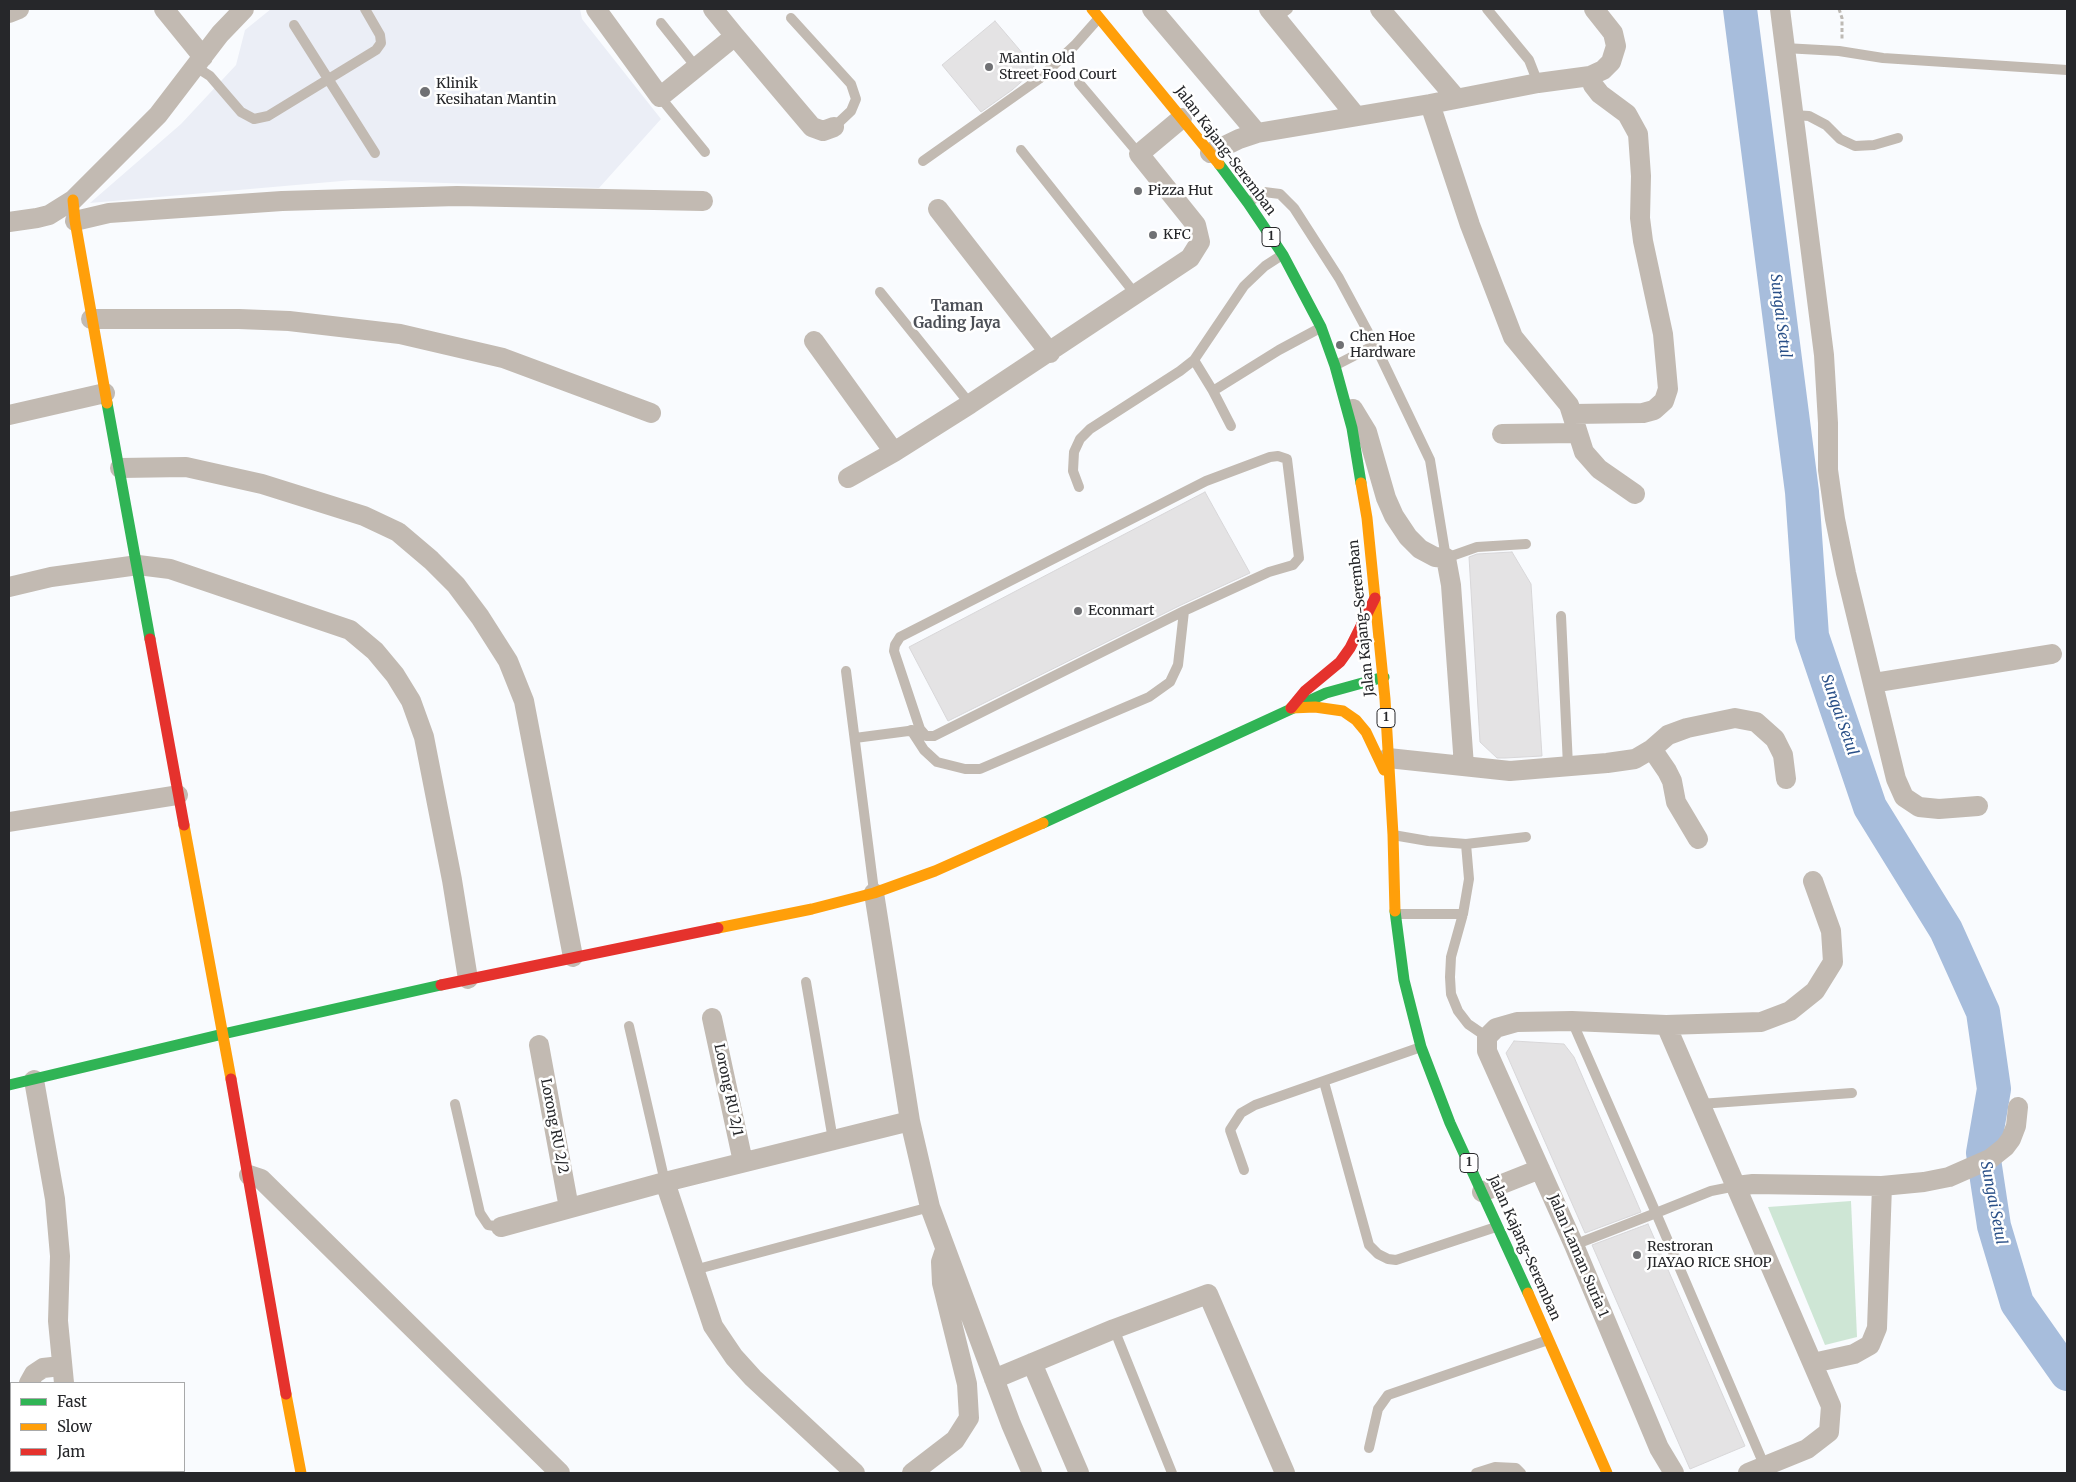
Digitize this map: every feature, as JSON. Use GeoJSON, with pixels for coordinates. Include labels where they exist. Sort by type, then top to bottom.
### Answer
{"type":"FeatureCollection","features":[{"type":"Feature","properties":{"kind":"main road","name":"Jalan Kajang-Seremban"},"geometry":{"type":"LineString","coordinates":[[1096,13],[1182,118],[1248,203],[1283,255],[1321,327],[1336,366],[1345,397],[1367,518],[1384,677],[1393,835],[1395,914],[1404,980],[1422,1047],[1450,1122],[1607,1473]]}},
{"type":"Feature","properties":{"kind":"main road"},"geometry":{"type":"LineString","coordinates":[[73,200],[104,393],[138,565],[301,1473]]}},
{"type":"Feature","properties":{"kind":"main road"},"geometry":{"type":"LineString","coordinates":[[1291,708],[1305,692],[1340,662],[1350,648],[1375,598]]}},
{"type":"Feature","properties":{"kind":"main road"},"geometry":{"type":"LineString","coordinates":[[9,1085],[223,1034],[573,957],[802,911],[874,893],[935,871],[1060,816],[1326,693],[1384,677]]}},
{"type":"Feature","properties":{"kind":"main road"},"geometry":{"type":"LineString","coordinates":[[1291,708],[1343,711],[1356,720],[1366,732],[1379,762],[1389,768]]}},
{"type":"Feature","properties":{"kind":"street"},"geometry":{"type":"LineString","coordinates":[[9,13],[19,9]]}},
{"type":"Feature","properties":{"kind":"street"},"geometry":{"type":"LineString","coordinates":[[164,9],[199,62]]}},
{"type":"Feature","properties":{"kind":"street"},"geometry":{"type":"LineString","coordinates":[[9,222],[49,215],[73,200],[158,115],[199,62],[244,9]]}},
{"type":"Feature","properties":{"kind":"street"},"geometry":{"type":"LineString","coordinates":[[596,9],[660,97],[735,36]]}},
{"type":"Feature","properties":{"kind":"street"},"geometry":{"type":"LineString","coordinates":[[713,9],[812,127],[824,131],[834,127]]}},
{"type":"Feature","properties":{"kind":"street"},"geometry":{"type":"LineString","coordinates":[[1152,9],[1257,133]]}},
{"type":"Feature","properties":{"kind":"street"},"geometry":{"type":"LineString","coordinates":[[1380,9],[1456,98]]}},
{"type":"Feature","properties":{"kind":"street"},"geometry":{"type":"LineString","coordinates":[[1210,153],[1239,139],[1257,133],[1430,104],[1538,83],[1590,76],[1603,70],[1611,62],[1616,46],[1612,33],[1594,9]]}},
{"type":"Feature","properties":{"kind":"street"},"geometry":{"type":"LineString","coordinates":[[1780,9],[1824,355],[1828,423],[1828,470],[1831,490],[1846,573],[1896,779],[1904,797],[1918,807],[1978,806]]}},
{"type":"Feature","properties":{"kind":"street"},"geometry":{"type":"LineString","coordinates":[[1278,12],[1356,116]]}},
{"type":"Feature","properties":{"kind":"street"},"geometry":{"type":"LineString","coordinates":[[1502,434],[1643,413],[1654,410],[1664,401],[1668,389],[1663,334],[1643,241],[1640,218],[1641,176],[1638,134],[1627,114],[1600,94],[1593,85],[1590,76]]}},
{"type":"Feature","properties":{"kind":"street"},"geometry":{"type":"LineString","coordinates":[[1430,104],[1470,225],[1514,337],[1569,405],[1584,452],[1600,470],[1634,494]]}},
{"type":"Feature","properties":{"kind":"street"},"geometry":{"type":"LineString","coordinates":[[848,478],[894,452],[1050,353],[1190,258],[1200,242],[1196,225],[1139,154],[1182,118]]}},
{"type":"Feature","properties":{"kind":"street"},"geometry":{"type":"LineString","coordinates":[[75,221],[109,213],[282,201],[457,196],[703,200]]}},
{"type":"Feature","properties":{"kind":"street"},"geometry":{"type":"LineString","coordinates":[[938,209],[1050,353]]}},
{"type":"Feature","properties":{"kind":"street"},"geometry":{"type":"LineString","coordinates":[[91,319],[239,318],[289,321],[400,334],[503,358],[651,413]]}},
{"type":"Feature","properties":{"kind":"street"},"geometry":{"type":"LineString","coordinates":[[814,341],[894,452]]}},
{"type":"Feature","properties":{"kind":"street"},"geometry":{"type":"LineString","coordinates":[[9,415],[104,393]]}},
{"type":"Feature","properties":{"kind":"street"},"geometry":{"type":"LineString","coordinates":[[1345,397],[1367,432],[1386,498],[1394,516],[1420,549],[1435,557],[1446,558],[1452,585],[1464,766]]}},
{"type":"Feature","properties":{"kind":"street"},"geometry":{"type":"LineString","coordinates":[[120,468],[186,467],[262,484],[364,516],[398,532],[431,560],[456,585],[480,617],[508,661],[524,701],[573,957]]}},
{"type":"Feature","properties":{"kind":"street"},"geometry":{"type":"LineString","coordinates":[[9,587],[51,577],[138,565],[170,570],[350,630],[374,651],[395,675],[411,701],[424,737],[452,880],[468,980]]}},
{"type":"Feature","properties":{"kind":"street"},"geometry":{"type":"LineString","coordinates":[[1873,683],[2052,654]]}},
{"type":"Feature","properties":{"kind":"street"},"geometry":{"type":"LineString","coordinates":[[1389,768],[1464,766],[1510,772],[1635,759],[1652,749],[1668,735],[1687,728],[1735,718],[1756,722],[1775,739],[1783,755],[1786,779]]}},
{"type":"Feature","properties":{"kind":"street"},"geometry":{"type":"LineString","coordinates":[[1652,749],[1667,771],[1672,782],[1676,802],[1698,839]]}},
{"type":"Feature","properties":{"kind":"street"},"geometry":{"type":"LineString","coordinates":[[9,822],[178,795]]}},
{"type":"Feature","properties":{"kind":"street"},"geometry":{"type":"LineString","coordinates":[[1487,1037],[1496,1028],[1517,1022],[1572,1021],[1666,1025],[1761,1022],[1790,1011],[1815,991],[1833,962],[1831,931],[1813,880]]}},
{"type":"Feature","properties":{"kind":"street"},"geometry":{"type":"LineString","coordinates":[[874,893],[910,1121],[930,1207],[994,1379],[1032,1473]]}},
{"type":"Feature","properties":{"kind":"street","name":"Lorong RU 2/1"},"geometry":{"type":"LineString","coordinates":[[712,1018],[743,1162]]}},
{"type":"Feature","properties":{"kind":"street"},"geometry":{"type":"LineString","coordinates":[[1666,1025],[1831,1406],[1829,1432],[1808,1449],[1757,1470]]}},
{"type":"Feature","properties":{"kind":"street","name":"Jalan Laman Suria 1"},"geometry":{"type":"LineString","coordinates":[[1487,1037],[1488,1051],[1574,1245],[1659,1448],[1674,1473]]}},
{"type":"Feature","properties":{"kind":"street","name":"Lorong RU 2/2"},"geometry":{"type":"LineString","coordinates":[[539,1045],[569,1208]]}},
{"type":"Feature","properties":{"kind":"street"},"geometry":{"type":"LineString","coordinates":[[30,1382],[34,1374],[43,1368],[63,1374],[58,1321],[60,1256],[55,1199],[34,1080]]}},
{"type":"Feature","properties":{"kind":"street"},"geometry":{"type":"LineString","coordinates":[[1736,1186],[1753,1184],[1882,1186],[1924,1182],[1949,1177],[1990,1159],[2005,1147],[2011,1139],[2016,1126],[2018,1106]]}},
{"type":"Feature","properties":{"kind":"street"},"geometry":{"type":"LineString","coordinates":[[501,1227],[665,1182],[910,1121]]}},
{"type":"Feature","properties":{"kind":"street"},"geometry":{"type":"LineString","coordinates":[[1482,1192],[1540,1169]]}},
{"type":"Feature","properties":{"kind":"street"},"geometry":{"type":"LineString","coordinates":[[249,1175],[261,1179],[560,1473]]}},
{"type":"Feature","properties":{"kind":"street"},"geometry":{"type":"LineString","coordinates":[[665,1182],[713,1326],[734,1357],[753,1378],[855,1473]]}},
{"type":"Feature","properties":{"kind":"street"},"geometry":{"type":"LineString","coordinates":[[1813,1363],[1854,1354],[1870,1345],[1877,1328],[1882,1186]]}},
{"type":"Feature","properties":{"kind":"street"},"geometry":{"type":"LineString","coordinates":[[912,1473],[955,1440],[969,1418],[967,1384],[942,1283],[942,1262],[945,1249]]}},
{"type":"Feature","properties":{"kind":"street"},"geometry":{"type":"LineString","coordinates":[[994,1379],[1114,1329],[1208,1294],[1285,1473]]}},
{"type":"Feature","properties":{"kind":"street"},"geometry":{"type":"LineString","coordinates":[[1032,1363],[1080,1473]]}},
{"type":"Feature","properties":{"kind":"lane"},"geometry":{"type":"LineString","coordinates":[[199,62],[241,112],[254,119],[268,116],[376,50],[380,44],[380,35],[365,9]]}},
{"type":"Feature","properties":{"kind":"lane"},"geometry":{"type":"LineString","coordinates":[[1487,9],[1529,60],[1538,83]]}},
{"type":"Feature","properties":{"kind":"lane"},"geometry":{"type":"LineString","coordinates":[[923,161],[1039,79],[1075,45],[1096,13]]}},
{"type":"Feature","properties":{"kind":"lane"},"geometry":{"type":"LineString","coordinates":[[791,18],[851,84],[856,99],[854,105],[851,111],[834,127]]}},
{"type":"Feature","properties":{"kind":"lane"},"geometry":{"type":"LineString","coordinates":[[661,23],[696,67]]}},
{"type":"Feature","properties":{"kind":"lane"},"geometry":{"type":"LineString","coordinates":[[294,25],[375,153]]}},
{"type":"Feature","properties":{"kind":"lane"},"geometry":{"type":"LineString","coordinates":[[1784,48],[1839,51],[1883,58],[2067,70]]}},
{"type":"Feature","properties":{"kind":"lane"},"geometry":{"type":"LineString","coordinates":[[1079,83],[1139,154]]}},
{"type":"Feature","properties":{"kind":"lane"},"geometry":{"type":"LineString","coordinates":[[660,97],[705,152]]}},
{"type":"Feature","properties":{"kind":"lane"},"geometry":{"type":"LineString","coordinates":[[1793,115],[1809,116],[1826,124],[1840,139],[1855,146],[1874,145],[1898,138]]}},
{"type":"Feature","properties":{"kind":"lane"},"geometry":{"type":"LineString","coordinates":[[1021,150],[1136,295]]}},
{"type":"Feature","properties":{"kind":"lane"},"geometry":{"type":"LineString","coordinates":[[1248,203],[1264,192],[1280,194],[1294,208],[1339,278],[1375,345],[1430,460],[1446,558],[1477,547],[1526,544]]}},
{"type":"Feature","properties":{"kind":"lane"},"geometry":{"type":"LineString","coordinates":[[1079,486],[1073,471],[1074,452],[1080,439],[1090,429],[1194,360],[1244,286],[1265,266],[1283,255]]}},
{"type":"Feature","properties":{"kind":"lane"},"geometry":{"type":"LineString","coordinates":[[880,292],[970,404]]}},
{"type":"Feature","properties":{"kind":"lane"},"geometry":{"type":"LineString","coordinates":[[1213,391],[1279,350],[1321,327]]}},
{"type":"Feature","properties":{"kind":"lane"},"geometry":{"type":"LineString","coordinates":[[1336,366],[1375,345]]}},
{"type":"Feature","properties":{"kind":"lane"},"geometry":{"type":"LineString","coordinates":[[1194,360],[1231,426]]}},
{"type":"Feature","properties":{"kind":"lane"},"geometry":{"type":"LineString","coordinates":[[855,738],[915,730],[926,736],[934,736],[1184,611],[1296,562],[1299,558],[1287,460],[1278,456],[1270,457],[1206,482],[900,637],[894,651],[915,730],[924,750],[937,762],[965,769],[980,770],[1149,697],[1170,682],[1178,665],[1184,611]]}},
{"type":"Feature","properties":{"kind":"lane"},"geometry":{"type":"LineString","coordinates":[[1561,616],[1568,766]]}},
{"type":"Feature","properties":{"kind":"lane"},"geometry":{"type":"LineString","coordinates":[[846,671],[874,893]]}},
{"type":"Feature","properties":{"kind":"lane"},"geometry":{"type":"LineString","coordinates":[[1393,835],[1428,841],[1466,844],[1526,837]]}},
{"type":"Feature","properties":{"kind":"lane"},"geometry":{"type":"LineString","coordinates":[[1466,844],[1469,879],[1464,914],[1451,957],[1451,994],[1458,1011],[1468,1024],[1487,1037]]}},
{"type":"Feature","properties":{"kind":"lane"},"geometry":{"type":"LineString","coordinates":[[1395,914],[1464,914]]}},
{"type":"Feature","properties":{"kind":"lane"},"geometry":{"type":"LineString","coordinates":[[806,982],[833,1140]]}},
{"type":"Feature","properties":{"kind":"lane"},"geometry":{"type":"LineString","coordinates":[[1572,1021],[1656,1213],[1757,1470]]}},
{"type":"Feature","properties":{"kind":"lane"},"geometry":{"type":"LineString","coordinates":[[629,1026],[665,1182]]}},
{"type":"Feature","properties":{"kind":"lane"},"geometry":{"type":"LineString","coordinates":[[1244,1170],[1230,1130],[1241,1113],[1255,1105],[1422,1047]]}},
{"type":"Feature","properties":{"kind":"lane"},"geometry":{"type":"LineString","coordinates":[[1324,1082],[1369,1245],[1378,1254],[1388,1259],[1396,1260],[1496,1226]]}},
{"type":"Feature","properties":{"kind":"lane"},"geometry":{"type":"LineString","coordinates":[[1700,1104],[1852,1093]]}},
{"type":"Feature","properties":{"kind":"lane"},"geometry":{"type":"LineString","coordinates":[[455,1104],[480,1213],[488,1225],[501,1227]]}},
{"type":"Feature","properties":{"kind":"lane"},"geometry":{"type":"LineString","coordinates":[[1574,1245],[1711,1191],[1736,1186]]}},
{"type":"Feature","properties":{"kind":"lane"},"geometry":{"type":"LineString","coordinates":[[694,1270],[930,1207]]}},
{"type":"Feature","properties":{"kind":"lane"},"geometry":{"type":"LineString","coordinates":[[1114,1329],[1172,1473]]}},
{"type":"Feature","properties":{"kind":"lane"},"geometry":{"type":"LineString","coordinates":[[1369,1448],[1378,1409],[1388,1395],[1549,1340]]}},
{"type":"Feature","properties":{"kind":"lane"},"geometry":{"type":"LineString","coordinates":[[1476,1473],[1495,1467],[1516,1468],[1520,1473]]}},
{"type":"Feature","properties":{"kind":"path"},"geometry":{"type":"LineString","coordinates":[[1839,9],[1842,18],[1842,41],[1839,51]]}},
{"type":"Feature","properties":{"kind":"shaded area","name":"Klinik Kesihatan Mantin"},"geometry":{"type":"Polygon","coordinates":[[[271,9],[580,9],[582,19],[661,119],[599,188],[353,180],[90,203],[181,124],[236,65],[245,30],[271,9]]]}},
{"type":"Feature","properties":{"kind":"green space"},"geometry":{"type":"Polygon","coordinates":[[[1851,1201],[1857,1337],[1825,1345],[1768,1207],[1851,1201]]]}},
{"type":"Feature","properties":{"kind":"building","name":"Mantin Old Street Food Court"},"geometry":{"type":"Polygon","coordinates":[[[995,21],[1036,69],[1012,90],[981,112],[942,65],[995,21]]]}},
{"type":"Feature","properties":{"kind":"building","name":"Econmart"},"geometry":{"type":"Polygon","coordinates":[[[1205,492],[1250,573],[1181,605],[948,721],[909,647],[1205,492]]]}},
{"type":"Feature","properties":{"kind":"building"},"geometry":{"type":"Polygon","coordinates":[[[1512,552],[1531,584],[1542,756],[1497,758],[1480,742],[1469,557],[1477,554],[1512,552]]]}},
{"type":"Feature","properties":{"kind":"building"},"geometry":{"type":"Polygon","coordinates":[[[1514,1041],[1564,1044],[1574,1057],[1641,1212],[1585,1233],[1506,1053],[1514,1041]]]}},
{"type":"Feature","properties":{"kind":"building"},"geometry":{"type":"Polygon","coordinates":[[[1648,1224],[1745,1446],[1690,1469],[1592,1245],[1648,1224]]]}},
{"type":"Feature","properties":{"kind":"waterway","name":"Sungai Setul"},"geometry":{"type":"LineString","coordinates":[[1740,9],[1802,492],[1812,636],[1870,807],[1946,930],[1983,1012],[1994,1089],[1983,1153],[1994,1226],[2017,1303],[2067,1374]]}},
{"type":"Feature","properties":{"kind":"traffic: fast"},"geometry":{"type":"LineString","coordinates":[[1219,164],[1283,255],[1321,327],[1335,366],[1352,428],[1361,483]]}},
{"type":"Feature","properties":{"kind":"traffic: fast"},"geometry":{"type":"LineString","coordinates":[[107,403],[150,639]]}},
{"type":"Feature","properties":{"kind":"traffic: fast"},"geometry":{"type":"LineString","coordinates":[[1043,823],[1326,693],[1384,677]]}},
{"type":"Feature","properties":{"kind":"traffic: fast"},"geometry":{"type":"LineString","coordinates":[[1395,911],[1404,980],[1421,1047],[1450,1123],[1528,1293]]}},
{"type":"Feature","properties":{"kind":"traffic: fast"},"geometry":{"type":"LineString","coordinates":[[9,1085],[441,985]]}},
{"type":"Feature","properties":{"kind":"traffic: slow"},"geometry":{"type":"LineString","coordinates":[[1092,9],[1219,164]]}},
{"type":"Feature","properties":{"kind":"traffic: slow"},"geometry":{"type":"LineString","coordinates":[[73,200],[107,403]]}},
{"type":"Feature","properties":{"kind":"traffic: slow"},"geometry":{"type":"LineString","coordinates":[[1361,483],[1367,518],[1385,699],[1393,835],[1395,911]]}},
{"type":"Feature","properties":{"kind":"traffic: slow"},"geometry":{"type":"LineString","coordinates":[[1291,708],[1315,707],[1343,711],[1356,720],[1366,732],[1384,770]]}},
{"type":"Feature","properties":{"kind":"traffic: slow"},"geometry":{"type":"LineString","coordinates":[[718,928],[812,909],[874,893],[935,871],[1043,823]]}},
{"type":"Feature","properties":{"kind":"traffic: slow"},"geometry":{"type":"LineString","coordinates":[[184,825],[231,1079]]}},
{"type":"Feature","properties":{"kind":"traffic: slow"},"geometry":{"type":"LineString","coordinates":[[1528,1293],[1607,1473]]}},
{"type":"Feature","properties":{"kind":"traffic: slow"},"geometry":{"type":"LineString","coordinates":[[286,1394],[301,1473]]}},
{"type":"Feature","properties":{"kind":"traffic: jam"},"geometry":{"type":"LineString","coordinates":[[1291,708],[1305,691],[1340,662],[1350,648],[1375,598]]}},
{"type":"Feature","properties":{"kind":"traffic: jam"},"geometry":{"type":"LineString","coordinates":[[150,639],[184,825]]}},
{"type":"Feature","properties":{"kind":"traffic: jam"},"geometry":{"type":"LineString","coordinates":[[441,985],[718,928]]}},
{"type":"Feature","properties":{"kind":"traffic: jam"},"geometry":{"type":"LineString","coordinates":[[231,1079],[286,1394]]}},
{"type":"Feature","properties":{"kind":"place","name":"Mantin Old Street Food Court"},"geometry":{"type":"Point","coordinates":[989,67]}},
{"type":"Feature","properties":{"kind":"place","name":"Klinik Kesihatan Mantin"},"geometry":{"type":"Point","coordinates":[425,92]}},
{"type":"Feature","properties":{"kind":"place","name":"Pizza Hut"},"geometry":{"type":"Point","coordinates":[1138,191]}},
{"type":"Feature","properties":{"kind":"place","name":"KFC"},"geometry":{"type":"Point","coordinates":[1153,235]}},
{"type":"Feature","properties":{"kind":"place","name":"Chen Hoe Hardware"},"geometry":{"type":"Point","coordinates":[1340,345]}},
{"type":"Feature","properties":{"kind":"place","name":"Econmart"},"geometry":{"type":"Point","coordinates":[1078,611]}},
{"type":"Feature","properties":{"kind":"place","name":"Restroran JIAYAO RICE SHOP"},"geometry":{"type":"Point","coordinates":[1637,1255]}},
{"type":"Feature","properties":{"kind":"district","name":"Taman Gading Jaya"},"geometry":{"type":"Point","coordinates":[957,316]}}]}
